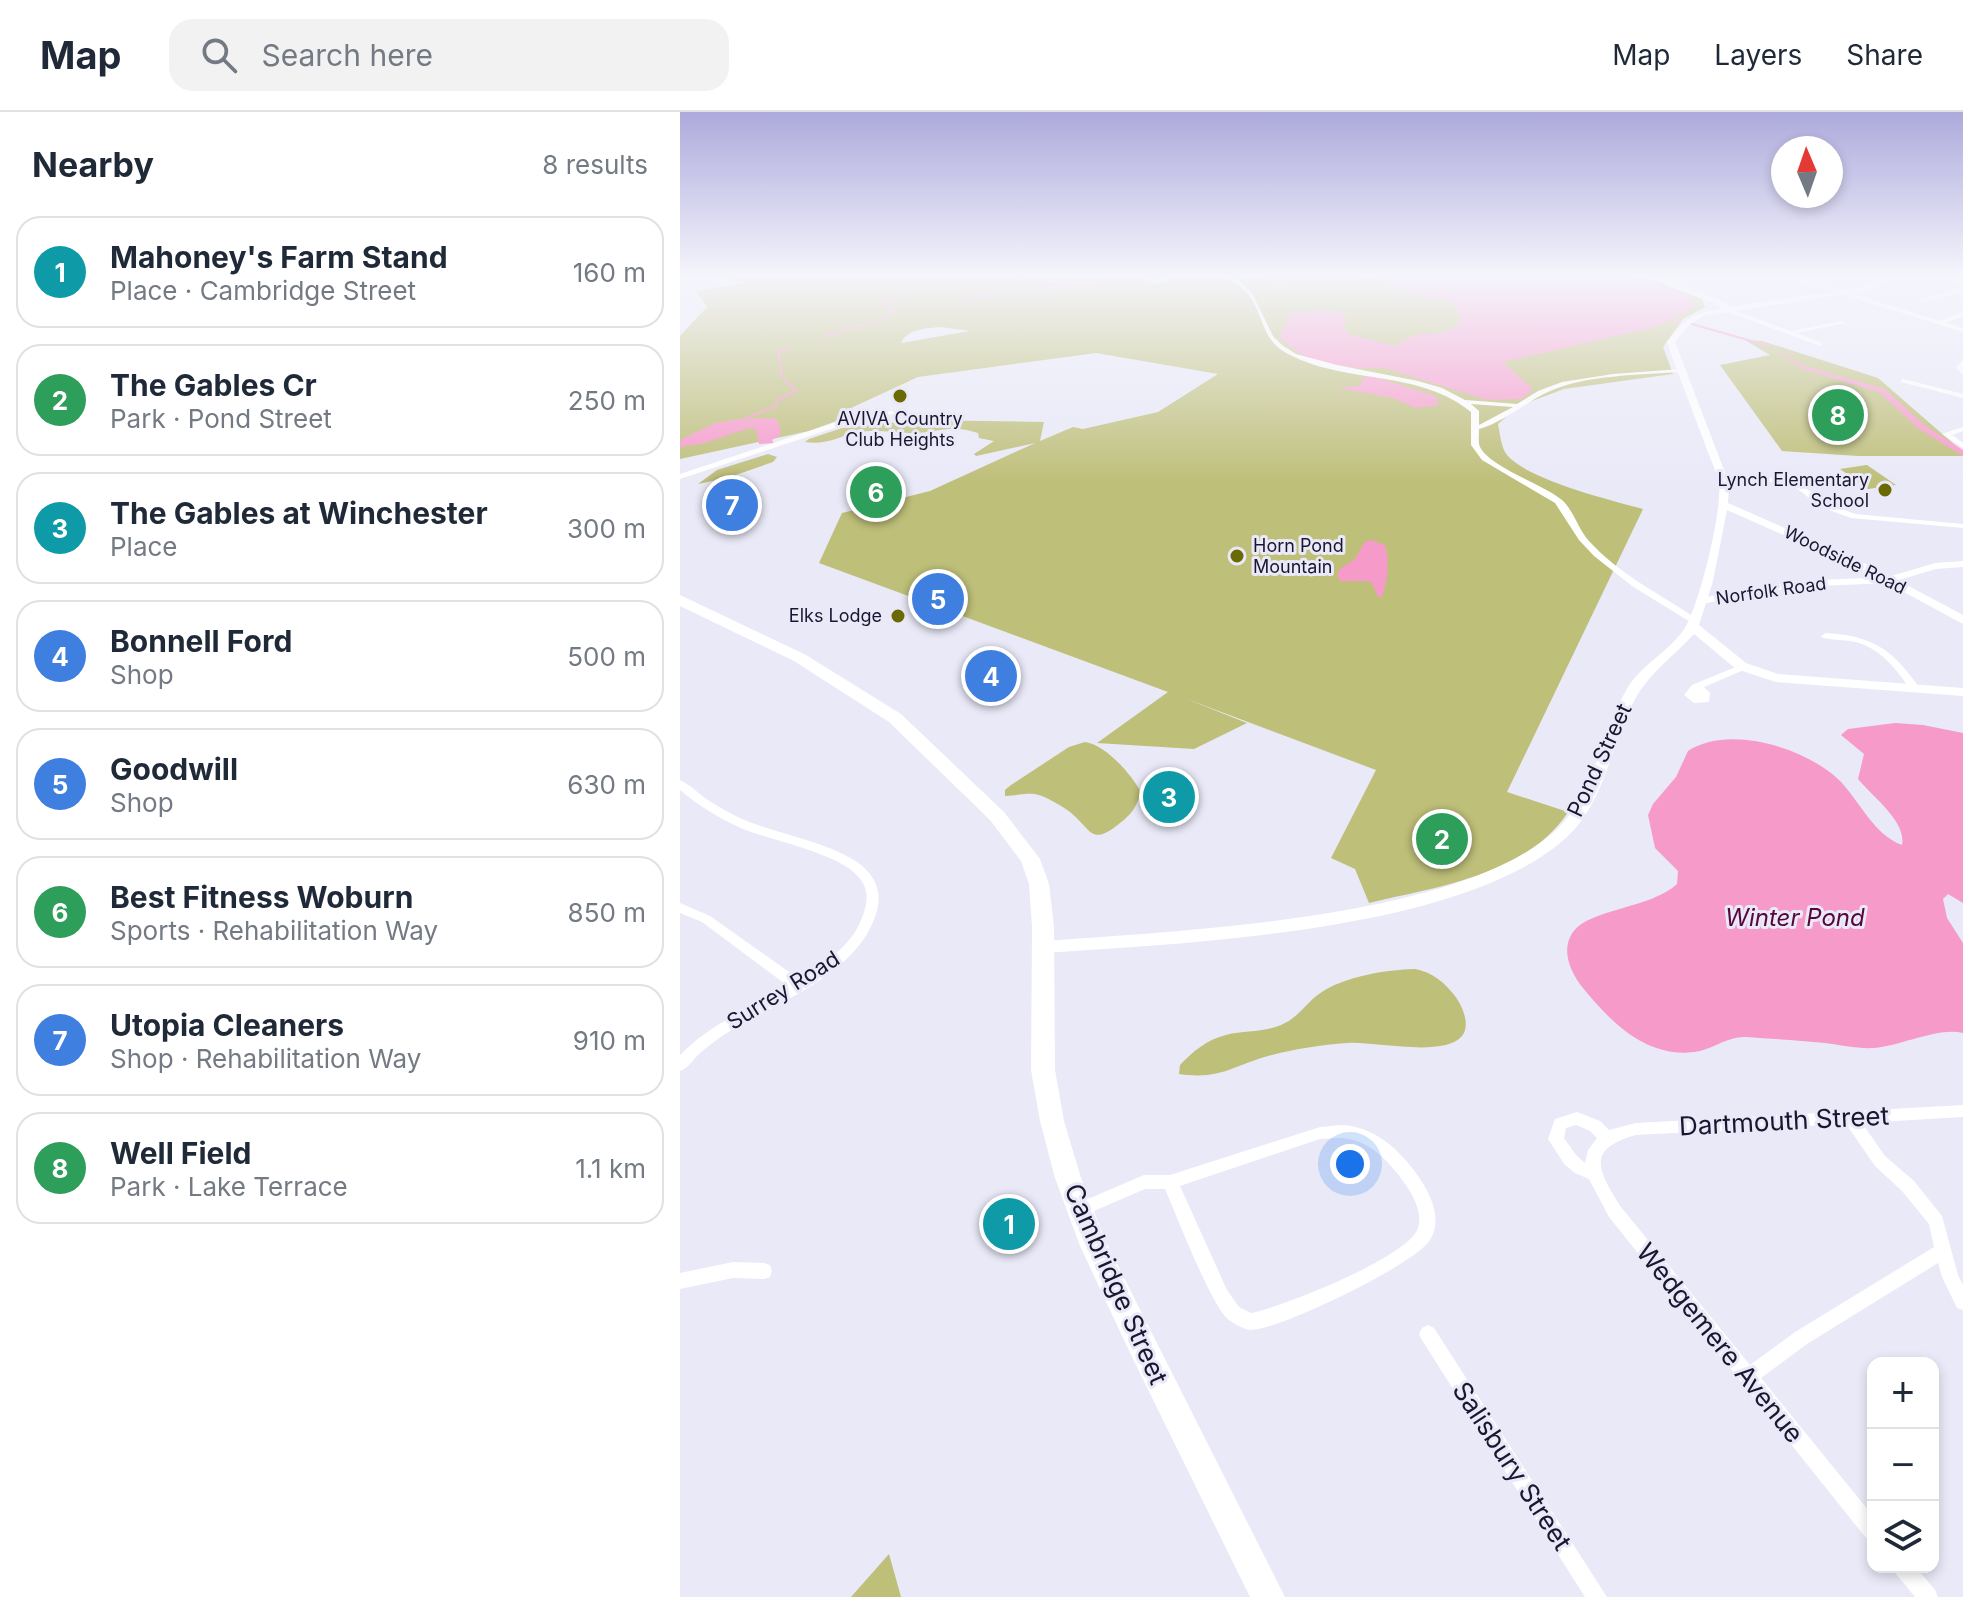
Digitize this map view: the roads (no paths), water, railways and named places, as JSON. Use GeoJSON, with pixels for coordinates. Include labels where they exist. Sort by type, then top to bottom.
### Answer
{"type":"FeatureCollection","features":[{"type":"Feature","properties":{"kind":"main road","name":"Cambridge Street"},"geometry":{"type":"LineString","coordinates":[[681,598],[744,624],[895,718],[997,816],[1021,844],[1039,884],[1044,947],[1041,1018],[1043,1070],[1052,1121],[1080,1210],[1142,1347],[1268,1597]]}},
{"type":"Feature","properties":{"kind":"street"},"geometry":{"type":"LineString","coordinates":[[1278,344],[1286,351],[1328,366],[1407,381],[1465,402],[1495,406],[1517,404]]}},
{"type":"Feature","properties":{"kind":"street"},"geometry":{"type":"LineString","coordinates":[[1475,428],[1493,423],[1517,404],[1558,385],[1680,373],[1672,344]]}},
{"type":"Feature","properties":{"kind":"street"},"geometry":{"type":"LineString","coordinates":[[1963,362],[1959,367],[1963,373]]}},
{"type":"Feature","properties":{"kind":"street","name":"Pond Street"},"geometry":{"type":"LineString","coordinates":[[1044,947],[1346,915],[1429,896],[1509,870],[1547,846],[1581,809],[1608,742],[1633,692],[1691,622],[1701,601],[1724,505],[1724,483],[1680,373]]}},
{"type":"Feature","properties":{"kind":"street"},"geometry":{"type":"LineString","coordinates":[[1903,381],[1963,396]]}},
{"type":"Feature","properties":{"kind":"street"},"geometry":{"type":"LineString","coordinates":[[1465,402],[1475,411],[1475,445],[1485,458],[1558,501],[1586,543],[1691,622],[1743,667],[1769,677],[1794,681],[1963,692]]}},
{"type":"Feature","properties":{"kind":"street"},"geometry":{"type":"LineString","coordinates":[[680,477],[848,421],[892,413]]}},
{"type":"Feature","properties":{"kind":"street"},"geometry":{"type":"LineString","coordinates":[[1963,429],[1946,434],[1963,446]]}},
{"type":"Feature","properties":{"kind":"street"},"geometry":{"type":"LineString","coordinates":[[1724,483],[1789,479],[1824,505],[1854,516],[1963,526]]}},
{"type":"Feature","properties":{"kind":"street","name":"Woodside Road"},"geometry":{"type":"LineString","coordinates":[[1724,505],[1832,551],[1963,620]]}},
{"type":"Feature","properties":{"kind":"street","name":"Norfolk Road"},"geometry":{"type":"LineString","coordinates":[[1701,601],[1796,584],[1889,580],[1935,566],[1963,564]]}},
{"type":"Feature","properties":{"kind":"street"},"geometry":{"type":"LineString","coordinates":[[1826,636],[1862,639],[1875,644],[1896,663],[1914,687]]}},
{"type":"Feature","properties":{"kind":"street"},"geometry":{"type":"LineString","coordinates":[[1696,687],[1743,667]]}},
{"type":"Feature","properties":{"kind":"street","name":"Surrey Road"},"geometry":{"type":"LineString","coordinates":[[680,784],[714,811],[735,822],[827,853],[855,867],[869,881],[874,897],[872,911],[860,936],[826,968],[716,1033],[680,1065]]}},
{"type":"Feature","properties":{"kind":"street"},"geometry":{"type":"LineString","coordinates":[[680,908],[706,919],[797,985]]}},
{"type":"Feature","properties":{"kind":"street","name":"Dartmouth Street"},"geometry":{"type":"LineString","coordinates":[[1602,1141],[1636,1129],[1963,1111]]}},
{"type":"Feature","properties":{"kind":"street"},"geometry":{"type":"LineString","coordinates":[[1577,1118],[1595,1126],[1602,1141],[1591,1162],[1592,1173],[1581,1170],[1564,1154],[1556,1139],[1560,1124],[1577,1118]]}},
{"type":"Feature","properties":{"kind":"street"},"geometry":{"type":"LineString","coordinates":[[1850,1118],[1880,1161],[1936,1221],[1950,1277],[1963,1302]]}},
{"type":"Feature","properties":{"kind":"street"},"geometry":{"type":"LineString","coordinates":[[1080,1210],[1144,1182],[1170,1182],[1320,1133],[1353,1132],[1380,1144],[1398,1163],[1427,1209],[1428,1224],[1415,1247],[1387,1265],[1275,1317],[1250,1322],[1233,1313],[1221,1296],[1170,1182]]}},
{"type":"Feature","properties":{"kind":"street","name":"Wedgemere Avenue"},"geometry":{"type":"LineString","coordinates":[[1592,1173],[1615,1212],[1867,1524]]}},
{"type":"Feature","properties":{"kind":"street"},"geometry":{"type":"LineString","coordinates":[[1748,1377],[1801,1338],[1944,1250]]}},
{"type":"Feature","properties":{"kind":"street"},"geometry":{"type":"LineString","coordinates":[[680,1281],[733,1270],[764,1271]]}},
{"type":"Feature","properties":{"kind":"street","name":"Salisbury Street"},"geometry":{"type":"LineString","coordinates":[[1428,1334],[1597,1597]]}},
{"type":"Feature","properties":{"kind":"street"},"geometry":{"type":"LineString","coordinates":[[1908,1573],[1928,1597]]}},
{"type":"Feature","properties":{"kind":"water"},"geometry":{"type":"Polygon","coordinates":[[[1288,344],[1580,344],[1503,362],[1533,389],[1522,399],[1487,400],[1385,368],[1323,363],[1301,355],[1288,344]]]}},
{"type":"Feature","properties":{"kind":"water"},"geometry":{"type":"Polygon","coordinates":[[[1766,345],[1804,366],[1885,389],[1924,425],[1963,450],[1963,456],[1919,429],[1879,392],[1803,369],[1766,345]]]}},
{"type":"Feature","properties":{"kind":"water"},"geometry":{"type":"Polygon","coordinates":[[[1371,376],[1436,396],[1439,405],[1415,408],[1393,398],[1338,388],[1359,386],[1364,378],[1371,376]]]}},
{"type":"Feature","properties":{"kind":"water"},"geometry":{"type":"Polygon","coordinates":[[[774,418],[779,423],[781,434],[772,440],[774,443],[759,444],[756,430],[749,428],[705,443],[680,447],[681,439],[716,423],[774,418]]]}},
{"type":"Feature","properties":{"kind":"water"},"geometry":{"type":"Polygon","coordinates":[[[1371,540],[1385,545],[1387,551],[1388,572],[1381,598],[1373,584],[1367,581],[1340,581],[1337,575],[1341,568],[1354,560],[1365,542],[1371,540]]]}},
{"type":"Feature","properties":{"kind":"water","name":"Winter Pond"},"geometry":{"type":"Polygon","coordinates":[[[1895,723],[1963,733],[1963,903],[1948,894],[1943,899],[1947,918],[1963,943],[1963,1033],[1942,1033],[1868,1048],[1740,1037],[1700,1051],[1682,1053],[1649,1045],[1606,1014],[1575,975],[1567,954],[1569,939],[1581,924],[1592,918],[1652,898],[1677,884],[1678,871],[1655,848],[1648,815],[1653,804],[1676,777],[1688,751],[1705,743],[1724,740],[1766,743],[1787,749],[1838,779],[1874,825],[1902,845],[1902,836],[1894,818],[1858,779],[1864,754],[1841,735],[1848,729],[1895,723]]]}},
{"type":"Feature","properties":{"kind":"waterway"},"geometry":{"type":"LineString","coordinates":[[1763,344],[1769,346]]}},
{"type":"Feature","properties":{"kind":"waterway"},"geometry":{"type":"LineString","coordinates":[[781,367],[778,352],[788,348]]}},
{"type":"Feature","properties":{"kind":"waterway"},"geometry":{"type":"LineString","coordinates":[[746,418],[776,406],[779,399],[796,391],[781,376],[781,368]]}},
{"type":"Feature","properties":{"kind":"place","name":"AVIVA Country Club Heights"},"geometry":{"type":"Point","coordinates":[900,396]}},
{"type":"Feature","properties":{"kind":"place","name":"Well Field"},"geometry":{"type":"Point","coordinates":[1838,415]}},
{"type":"Feature","properties":{"kind":"place","name":"Lynch Elementary School"},"geometry":{"type":"Point","coordinates":[1885,490]}},
{"type":"Feature","properties":{"kind":"place","name":"Best Fitness Woburn"},"geometry":{"type":"Point","coordinates":[876,492]}},
{"type":"Feature","properties":{"kind":"place","name":"Utopia Cleaners"},"geometry":{"type":"Point","coordinates":[732,505]}},
{"type":"Feature","properties":{"kind":"place","name":"Horn Pond Mountain"},"geometry":{"type":"Point","coordinates":[1237,556]}},
{"type":"Feature","properties":{"kind":"place","name":"Goodwill"},"geometry":{"type":"Point","coordinates":[938,599]}},
{"type":"Feature","properties":{"kind":"place","name":"Elks Lodge"},"geometry":{"type":"Point","coordinates":[898,616]}},
{"type":"Feature","properties":{"kind":"place","name":"Bonnell Ford"},"geometry":{"type":"Point","coordinates":[991,676]}},
{"type":"Feature","properties":{"kind":"place","name":"The Gables at Winchester"},"geometry":{"type":"Point","coordinates":[1169,797]}},
{"type":"Feature","properties":{"kind":"place","name":"The Gables Cr"},"geometry":{"type":"Point","coordinates":[1442,839]}},
{"type":"Feature","properties":{"kind":"place","name":"Mahoney's Farm Stand"},"geometry":{"type":"Point","coordinates":[1009,1224]}}]}
